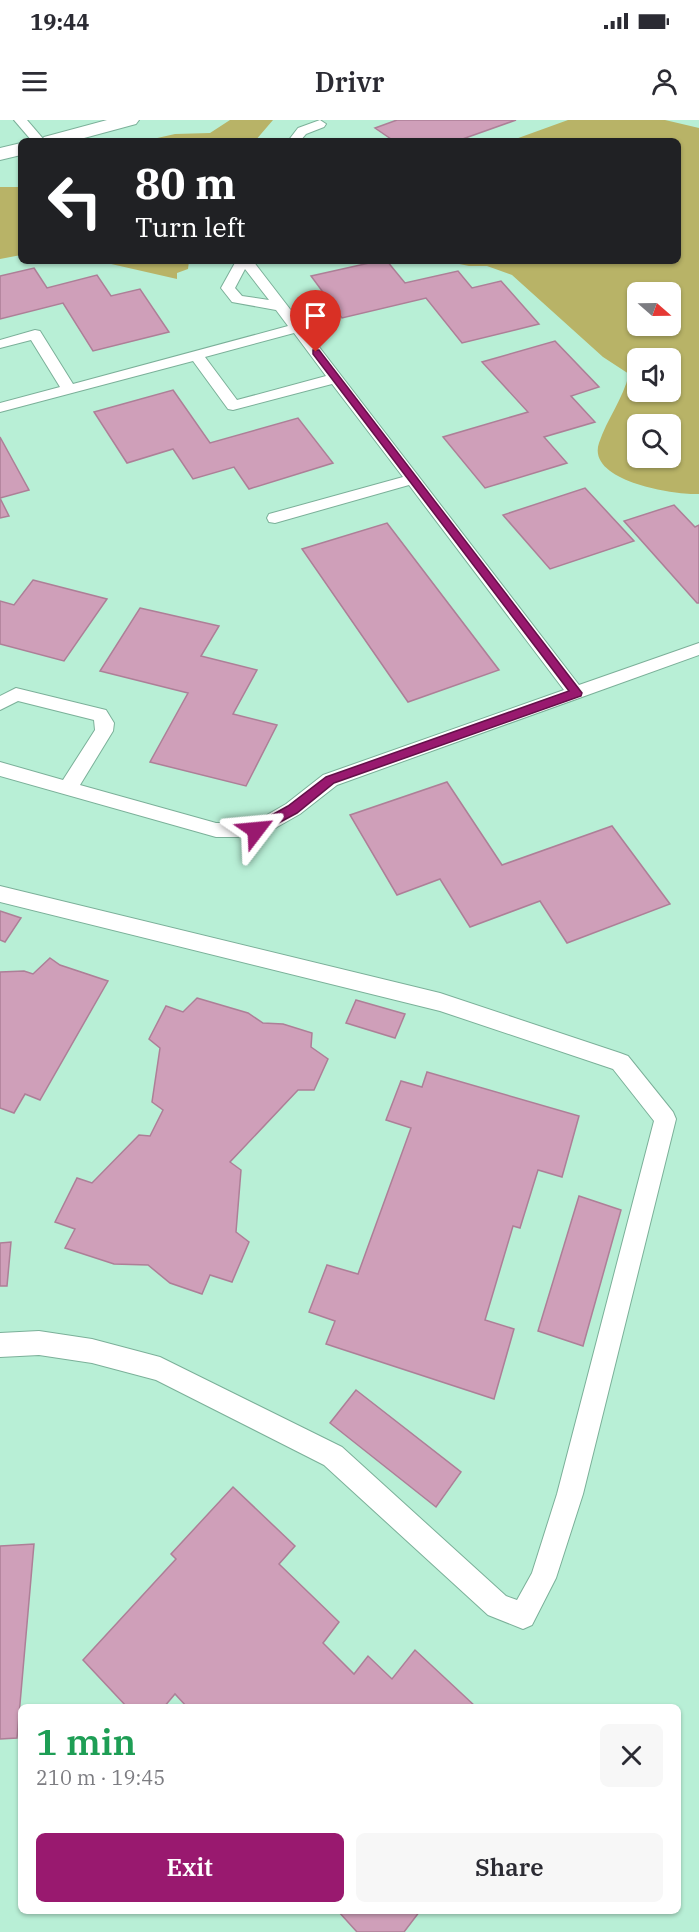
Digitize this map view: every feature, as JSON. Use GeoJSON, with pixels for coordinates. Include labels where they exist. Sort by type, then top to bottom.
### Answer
{"type":"FeatureCollection","features":[{"type":"Feature","properties":{"kind":"street"},"geometry":{"type":"LineString","coordinates":[[62,138],[129,120]]}},
{"type":"Feature","properties":{"kind":"street"},"geometry":{"type":"LineString","coordinates":[[0,154],[18,150]]}},
{"type":"Feature","properties":{"kind":"lane"},"geometry":{"type":"LineString","coordinates":[[20,120],[36,138]]}},
{"type":"Feature","properties":{"kind":"lane"},"geometry":{"type":"LineString","coordinates":[[303,138],[323,122]]}},
{"type":"Feature","properties":{"kind":"lane"},"geometry":{"type":"LineString","coordinates":[[243,264],[228,288],[237,299],[280,306]]}},
{"type":"Feature","properties":{"kind":"lane"},"geometry":{"type":"LineString","coordinates":[[247,264],[576,693]]}},
{"type":"Feature","properties":{"kind":"lane"},"geometry":{"type":"LineString","coordinates":[[0,408],[297,328]]}},
{"type":"Feature","properties":{"kind":"lane"},"geometry":{"type":"LineString","coordinates":[[0,344],[35,334],[69,390]]}},
{"type":"Feature","properties":{"kind":"lane"},"geometry":{"type":"LineString","coordinates":[[196,355],[233,406],[336,378]]}},
{"type":"Feature","properties":{"kind":"lane"},"geometry":{"type":"LineString","coordinates":[[275,518],[413,479]]}},
{"type":"Feature","properties":{"kind":"lane"},"geometry":{"type":"LineString","coordinates":[[0,770],[216,830],[256,830],[293,809],[330,780],[699,649]]}},
{"type":"Feature","properties":{"kind":"lane"},"geometry":{"type":"LineString","coordinates":[[0,704],[16,694],[100,716],[105,723],[104,730],[68,788]]}},
{"type":"Feature","properties":{"kind":"lane"},"geometry":{"type":"LineString","coordinates":[[0,894],[440,1002],[620,1062],[666,1119],[570,1494],[543,1578],[523,1616],[496,1606],[333,1456],[159,1369],[93,1351],[39,1343],[0,1345]]}},
{"type":"Feature","properties":{"kind":"shaded area"},"geometry":{"type":"Polygon","coordinates":[[[230,120],[273,120],[258,138],[157,138],[175,134],[210,133],[230,120]]]}},
{"type":"Feature","properties":{"kind":"shaded area"},"geometry":{"type":"Polygon","coordinates":[[[568,120],[665,120],[699,128],[699,494],[671,492],[635,483],[618,476],[606,467],[599,456],[599,443],[627,380],[627,402],[681,402],[681,348],[627,348],[627,373],[603,357],[512,275],[487,266],[459,264],[681,264],[681,138],[518,138],[568,120]]]}},
{"type":"Feature","properties":{"kind":"shaded area"},"geometry":{"type":"Polygon","coordinates":[[[0,187],[18,187],[18,256],[0,259],[0,187]]]}},
{"type":"Feature","properties":{"kind":"shaded area"},"geometry":{"type":"Polygon","coordinates":[[[111,264],[189,264],[188,269],[177,273],[177,279],[111,264]]]}},
{"type":"Feature","properties":{"kind":"building"},"geometry":{"type":"Polygon","coordinates":[[[397,120],[516,120],[465,138],[390,138],[375,128],[397,120]]]}},
{"type":"Feature","properties":{"kind":"building"},"geometry":{"type":"Polygon","coordinates":[[[365,264],[389,264],[405,283],[458,271],[472,288],[501,281],[539,324],[462,343],[426,298],[342,318],[311,276],[365,264]]]}},
{"type":"Feature","properties":{"kind":"building"},"geometry":{"type":"Polygon","coordinates":[[[34,268],[47,288],[97,275],[111,296],[140,289],[169,332],[93,351],[63,303],[0,319],[0,276],[34,268]]]}},
{"type":"Feature","properties":{"kind":"building"},"geometry":{"type":"Polygon","coordinates":[[[555,341],[599,387],[571,396],[595,422],[544,437],[567,463],[485,488],[443,437],[528,412],[482,362],[555,341]]]}},
{"type":"Feature","properties":{"kind":"building"},"geometry":{"type":"Polygon","coordinates":[[[173,390],[210,443],[298,418],[333,463],[249,489],[234,467],[193,479],[173,449],[127,463],[94,412],[173,390]]]}},
{"type":"Feature","properties":{"kind":"building"},"geometry":{"type":"Polygon","coordinates":[[[0,437],[29,490],[0,498],[0,437]]]}},
{"type":"Feature","properties":{"kind":"building"},"geometry":{"type":"Polygon","coordinates":[[[585,488],[634,541],[550,569],[503,515],[585,488]]]}},
{"type":"Feature","properties":{"kind":"building"},"geometry":{"type":"Polygon","coordinates":[[[0,498],[9,516],[0,518],[0,498]]]}},
{"type":"Feature","properties":{"kind":"building"},"geometry":{"type":"Polygon","coordinates":[[[674,505],[695,527],[699,525],[699,603],[624,521],[674,505]]]}},
{"type":"Feature","properties":{"kind":"building"},"geometry":{"type":"Polygon","coordinates":[[[387,523],[499,670],[408,702],[302,549],[387,523]]]}},
{"type":"Feature","properties":{"kind":"building"},"geometry":{"type":"Polygon","coordinates":[[[33,580],[107,599],[64,661],[0,644],[0,601],[14,605],[33,580]]]}},
{"type":"Feature","properties":{"kind":"building"},"geometry":{"type":"Polygon","coordinates":[[[140,608],[219,626],[201,656],[257,670],[233,714],[277,725],[246,786],[150,762],[188,693],[100,671],[140,608]]]}},
{"type":"Feature","properties":{"kind":"building"},"geometry":{"type":"Polygon","coordinates":[[[447,782],[502,865],[612,826],[670,904],[567,943],[540,901],[470,927],[440,879],[397,895],[350,815],[447,782]]]}},
{"type":"Feature","properties":{"kind":"building"},"geometry":{"type":"Polygon","coordinates":[[[0,911],[21,918],[5,942],[0,940],[0,911]]]}},
{"type":"Feature","properties":{"kind":"building"},"geometry":{"type":"Polygon","coordinates":[[[50,958],[60,965],[108,981],[40,1100],[25,1094],[14,1113],[0,1108],[0,972],[24,971],[33,974],[50,958]]]}},
{"type":"Feature","properties":{"kind":"building"},"geometry":{"type":"Polygon","coordinates":[[[197,998],[248,1013],[263,1023],[283,1024],[312,1033],[311,1047],[328,1059],[314,1090],[298,1090],[230,1162],[241,1170],[236,1232],[249,1242],[232,1282],[210,1275],[202,1294],[170,1283],[148,1265],[114,1264],[65,1248],[75,1229],[55,1222],[77,1178],[92,1183],[139,1135],[150,1136],[163,1110],[152,1102],[160,1048],[149,1039],[166,1006],[183,1012],[197,998]]]}},
{"type":"Feature","properties":{"kind":"building"},"geometry":{"type":"Polygon","coordinates":[[[356,1000],[405,1014],[395,1038],[346,1023],[356,1000]]]}},
{"type":"Feature","properties":{"kind":"building"},"geometry":{"type":"Polygon","coordinates":[[[427,1072],[579,1116],[562,1177],[538,1170],[520,1228],[513,1226],[485,1320],[514,1329],[494,1399],[326,1344],[335,1321],[309,1312],[327,1265],[358,1274],[411,1128],[386,1120],[401,1081],[422,1087],[427,1072]]]}},
{"type":"Feature","properties":{"kind":"building"},"geometry":{"type":"Polygon","coordinates":[[[579,1196],[621,1210],[583,1346],[538,1331],[579,1196]]]}},
{"type":"Feature","properties":{"kind":"building"},"geometry":{"type":"Polygon","coordinates":[[[11,1242],[7,1286],[0,1286],[0,1243],[11,1242]]]}},
{"type":"Feature","properties":{"kind":"building"},"geometry":{"type":"Polygon","coordinates":[[[356,1390],[461,1472],[436,1507],[330,1423],[356,1390]]]}},
{"type":"Feature","properties":{"kind":"building"},"geometry":{"type":"Polygon","coordinates":[[[233,1487],[295,1546],[279,1564],[339,1622],[323,1643],[354,1674],[368,1656],[392,1679],[415,1650],[473,1704],[184,1704],[175,1694],[167,1704],[124,1704],[83,1660],[176,1559],[171,1554],[233,1487]]]}},
{"type":"Feature","properties":{"kind":"building"},"geometry":{"type":"Polygon","coordinates":[[[34,1544],[20,1704],[18,1704],[17,1738],[0,1739],[0,1546],[34,1544]]]}},
{"type":"Feature","properties":{"kind":"building"},"geometry":{"type":"Polygon","coordinates":[[[341,1914],[418,1914],[404,1932],[357,1932],[341,1914]]]}},
{"type":"Feature","properties":{"kind":"route"},"geometry":{"type":"LineString","coordinates":[[256,830],[293,809],[330,780],[576,693],[316,352]]}}]}
